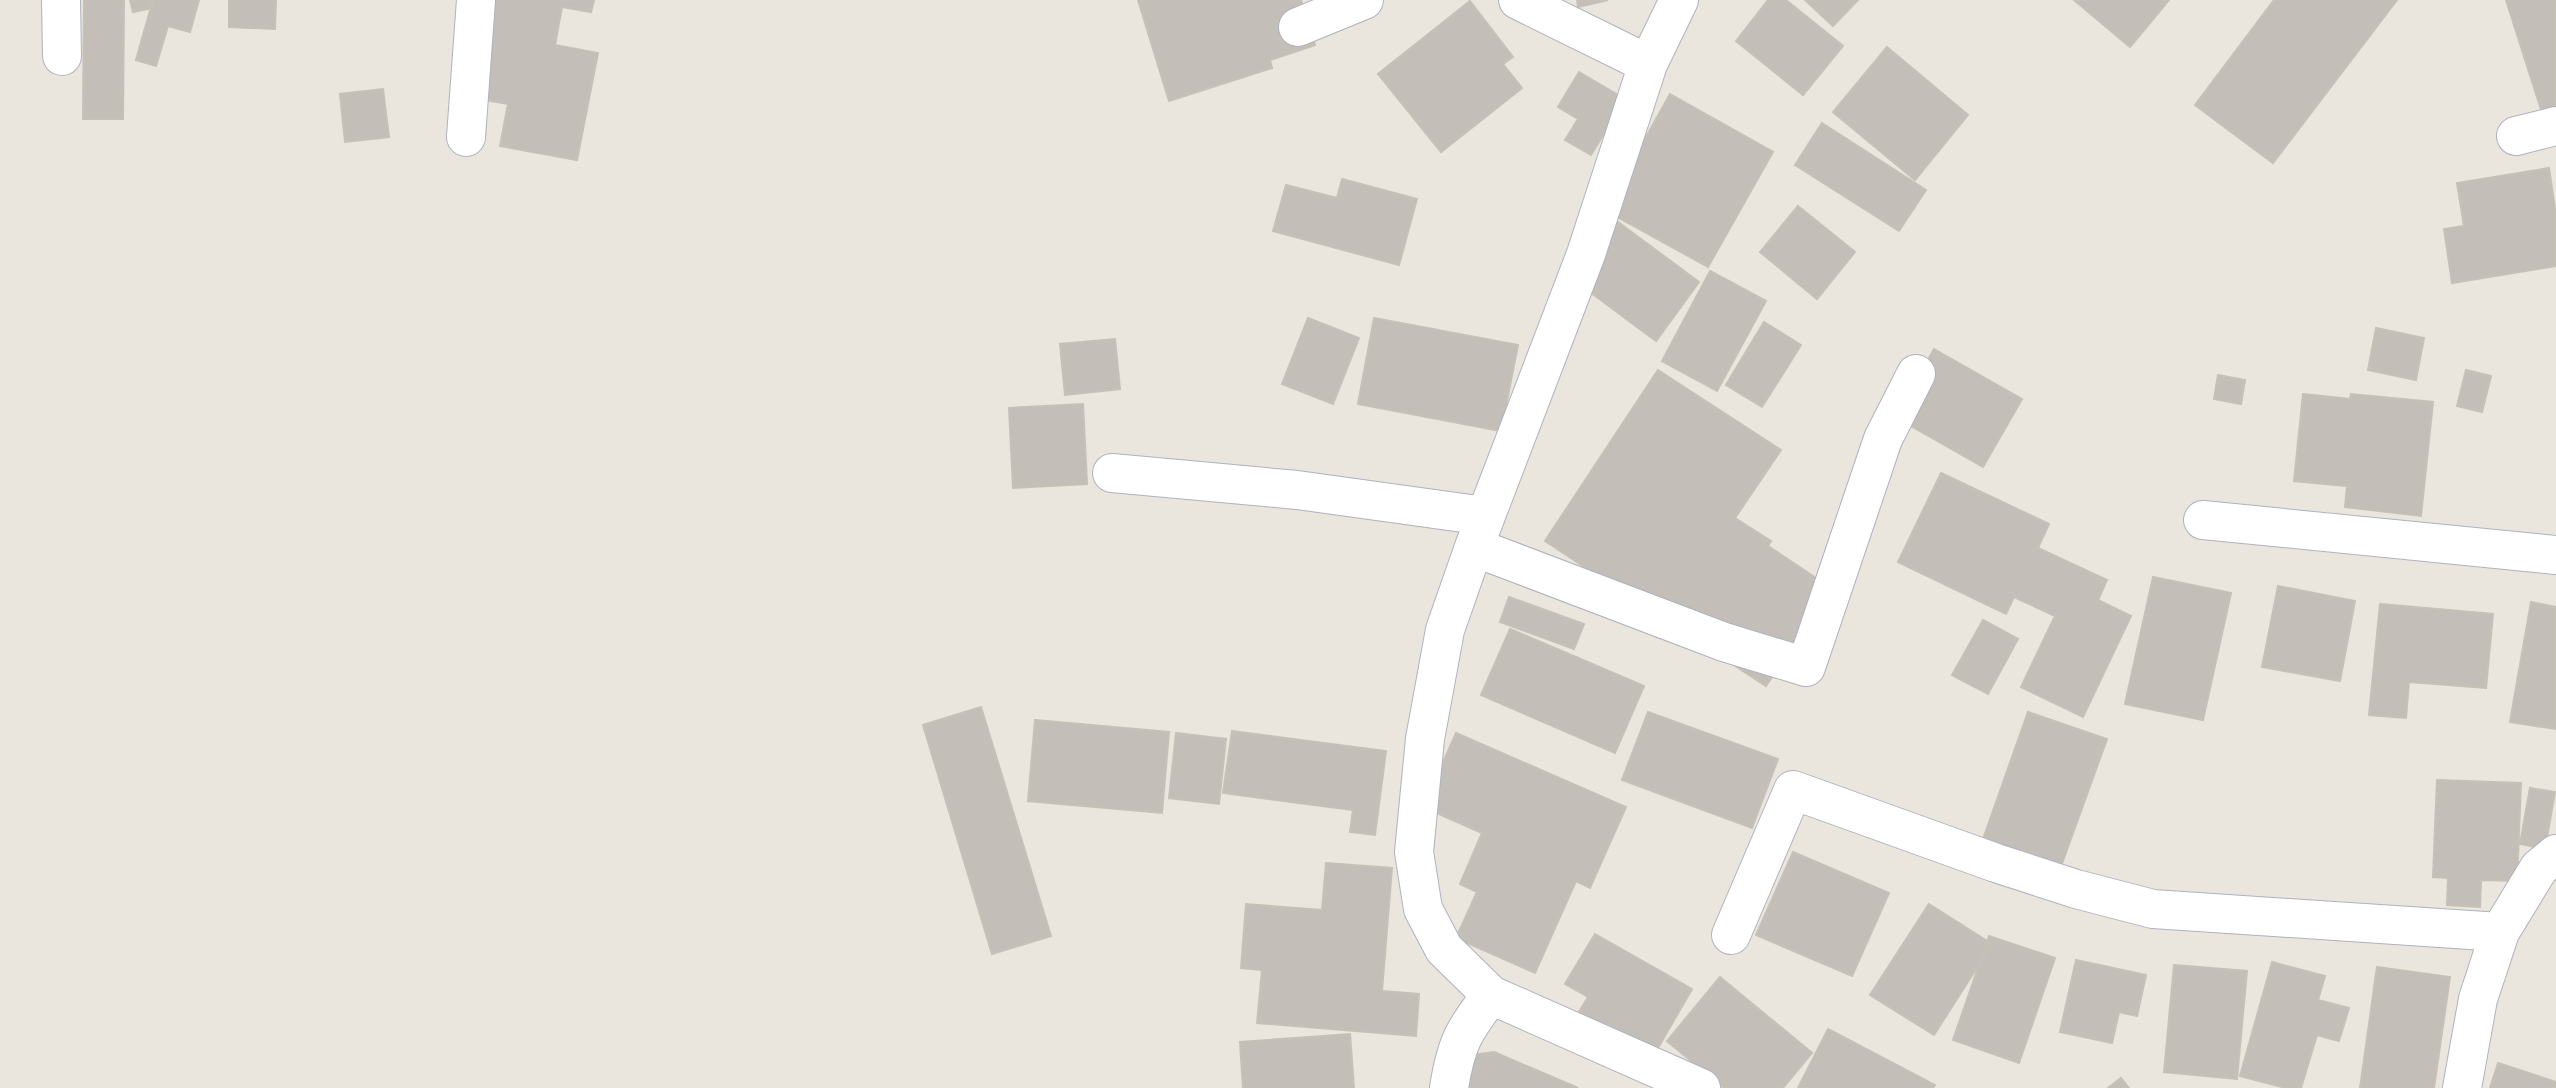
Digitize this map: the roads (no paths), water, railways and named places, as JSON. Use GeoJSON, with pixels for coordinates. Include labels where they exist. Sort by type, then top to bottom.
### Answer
{"type":"FeatureCollection","features":[{"type":"Feature","properties":{"kind":"street"},"geometry":{"type":"LineString","coordinates":[[61,0],[62,57]]}},
{"type":"Feature","properties":{"kind":"street"},"geometry":{"type":"LineString","coordinates":[[466,137],[476,0]]}},
{"type":"Feature","properties":{"kind":"street"},"geometry":{"type":"LineString","coordinates":[[1298,27],[1364,0]]}},
{"type":"Feature","properties":{"kind":"street"},"geometry":{"type":"LineString","coordinates":[[1518,0],[1648,64]]}},
{"type":"Feature","properties":{"kind":"street"},"geometry":{"type":"LineString","coordinates":[[1679,0],[1648,64],[1586,254],[1479,531],[1445,630],[1425,739],[1414,852],[1423,909],[1444,949],[1491,995],[1701,1088]]}},
{"type":"Feature","properties":{"kind":"street"},"geometry":{"type":"LineString","coordinates":[[2516,136],[2556,126]]}},
{"type":"Feature","properties":{"kind":"street"},"geometry":{"type":"LineString","coordinates":[[1112,473],[1297,491],[1479,531],[1724,642],[1806,667],[1883,439],[1916,374]]}},
{"type":"Feature","properties":{"kind":"street"},"geometry":{"type":"LineString","coordinates":[[2203,520],[2556,555]]}},
{"type":"Feature","properties":{"kind":"street"},"geometry":{"type":"LineString","coordinates":[[1731,935],[1793,790],[1996,863],[2076,889],[2153,909],[2500,932]]}},
{"type":"Feature","properties":{"kind":"street"},"geometry":{"type":"LineString","coordinates":[[2462,1088],[2478,999],[2500,932],[2539,868],[2556,854]]}},
{"type":"Feature","properties":{"kind":"street"},"geometry":{"type":"LineString","coordinates":[[1450,1088],[1454,1055],[1464,1030],[1491,995]]}}]}
